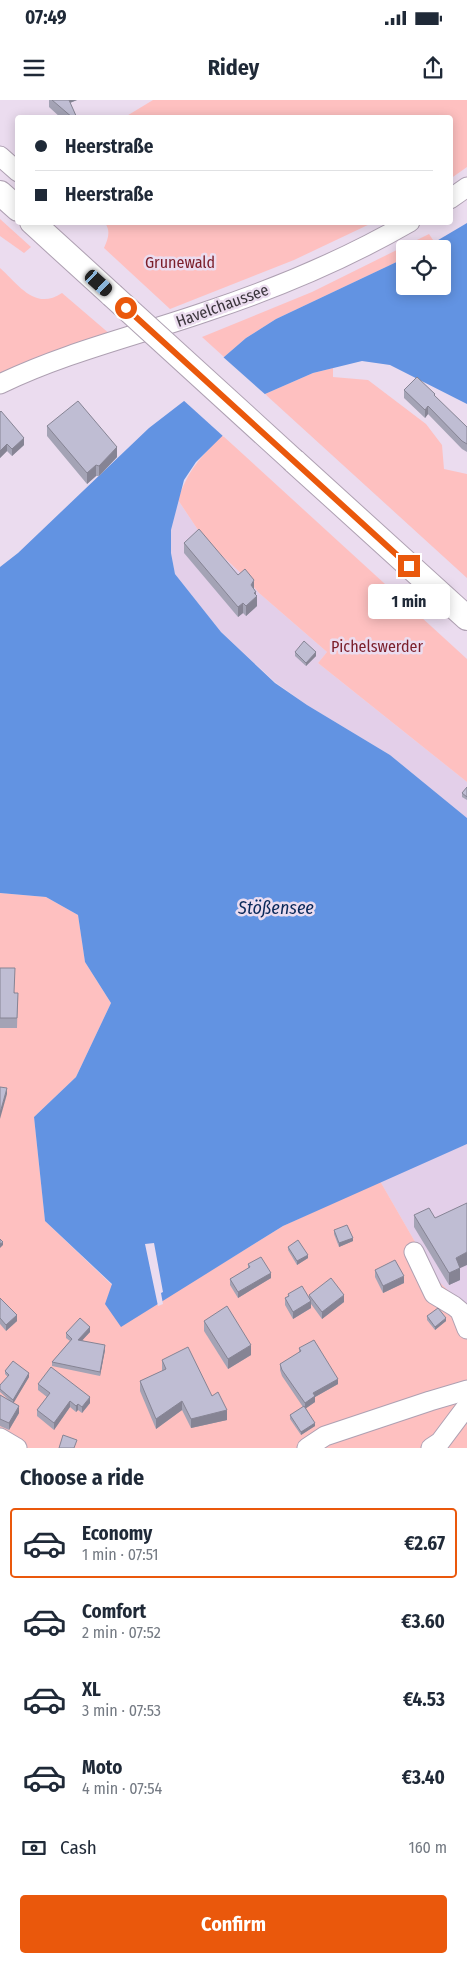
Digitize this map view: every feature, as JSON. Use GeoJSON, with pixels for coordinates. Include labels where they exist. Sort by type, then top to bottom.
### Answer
{"type":"FeatureCollection","features":[{"type":"Feature","properties":{"kind":"main road"},"geometry":{"type":"LineString","coordinates":[[35,225],[467,618]]}},
{"type":"Feature","properties":{"kind":"street"},"geometry":{"type":"LineString","coordinates":[[0,156],[15,169]]}},
{"type":"Feature","properties":{"kind":"street"},"geometry":{"type":"LineString","coordinates":[[453,197],[467,187]]}},
{"type":"Feature","properties":{"kind":"street"},"geometry":{"type":"LineString","coordinates":[[48,225],[60,248]]}},
{"type":"Feature","properties":{"kind":"street","name":"Havelchaussee"},"geometry":{"type":"LineString","coordinates":[[0,384],[20,374],[90,348],[210,311],[279,284],[338,259],[404,225]]}},
{"type":"Feature","properties":{"kind":"street"},"geometry":{"type":"LineString","coordinates":[[414,1252],[434,1294],[460,1311],[467,1329]]}},
{"type":"Feature","properties":{"kind":"street"},"geometry":{"type":"LineString","coordinates":[[307,1448],[325,1436],[467,1390]]}},
{"type":"Feature","properties":{"kind":"street"},"geometry":{"type":"LineString","coordinates":[[431,1448],[440,1442],[467,1406]]}},
{"type":"Feature","properties":{"kind":"street"},"geometry":{"type":"LineString","coordinates":[[0,1438],[17,1448]]}},
{"type":"Feature","properties":{"kind":"shaded area"},"geometry":{"type":"Polygon","coordinates":[[[178,500],[200,533],[217,551],[259,593],[327,652],[318,663],[467,782],[467,818],[390,755],[307,705],[275,682],[221,632],[175,574],[171,553],[171,530],[178,500]]]}},
{"type":"Feature","properties":{"kind":"shaded area"},"geometry":{"type":"Polygon","coordinates":[[[467,1144],[467,1308],[437,1280],[380,1181],[467,1144]]]}},
{"type":"Feature","properties":{"kind":"green space"},"geometry":{"type":"Polygon","coordinates":[[[153,100],[467,100],[467,167],[453,177],[453,115],[128,115],[153,100]]]}},
{"type":"Feature","properties":{"kind":"green space"},"geometry":{"type":"Polygon","coordinates":[[[0,219],[31,247],[24,253],[0,236],[0,219]]]}},
{"type":"Feature","properties":{"kind":"green space","name":"Grunewald"},"geometry":{"type":"Polygon","coordinates":[[[368,225],[294,260],[170,309],[104,248],[108,238],[107,226],[368,225]]]}},
{"type":"Feature","properties":{"kind":"green space"},"geometry":{"type":"Polygon","coordinates":[[[429,234],[433,240],[417,240],[429,234]]]}},
{"type":"Feature","properties":{"kind":"green space"},"geometry":{"type":"Polygon","coordinates":[[[396,250],[396,262],[276,319],[246,338],[224,357],[202,337],[312,292],[396,250]]]}},
{"type":"Feature","properties":{"kind":"green space"},"geometry":{"type":"Polygon","coordinates":[[[0,268],[28,294],[44,299],[52,298],[62,293],[111,335],[0,376],[0,268]]]}},
{"type":"Feature","properties":{"kind":"green space"},"geometry":{"type":"Polygon","coordinates":[[[333,368],[333,377],[368,380],[426,424],[442,445],[444,469],[467,474],[467,578],[265,394],[313,373],[333,368]]]}},
{"type":"Feature","properties":{"kind":"green space","name":"Pichelswerder"},"geometry":{"type":"Polygon","coordinates":[[[222,435],[467,659],[467,782],[318,663],[327,652],[259,593],[200,533],[178,500],[186,480],[195,465],[222,435]]]}},
{"type":"Feature","properties":{"kind":"green space"},"geometry":{"type":"Polygon","coordinates":[[[0,893],[46,897],[78,915],[85,962],[111,1003],[76,1077],[34,1117],[45,1221],[112,1285],[121,1326],[283,1226],[380,1181],[437,1280],[467,1308],[467,1448],[0,1448],[0,893]]]}},
{"type":"Feature","properties":{"kind":"water","name":"Stößensee"},"geometry":{"type":"Polygon","coordinates":[[[467,223],[467,404],[390,365],[362,361],[313,373],[265,394],[196,462],[184,480],[171,530],[171,553],[175,574],[221,632],[275,683],[307,705],[390,755],[467,818],[467,1144],[283,1226],[121,1327],[105,1304],[112,1284],[45,1221],[34,1117],[76,1077],[111,1003],[85,962],[78,915],[46,897],[0,893],[0,567],[18,553],[149,428],[184,401],[224,357],[246,338],[276,319],[396,262],[396,295],[451,295],[451,240],[438,240],[467,223]]]}},
{"type":"Feature","properties":{"kind":"pier"},"geometry":{"type":"Polygon","coordinates":[[[222,356],[267,396],[224,437],[182,399],[222,356]]]}},
{"type":"Feature","properties":{"kind":"pier"},"geometry":{"type":"Polygon","coordinates":[[[154,1243],[163,1292],[161,1293],[163,1304],[158,1306],[145,1244],[154,1243]]]}},
{"type":"Feature","properties":{"kind":"building"},"geometry":{"type":"Polygon","coordinates":[[[52,100],[69,100],[76,115],[70,115],[52,100]]]}},
{"type":"Feature","properties":{"kind":"building"},"geometry":{"type":"Polygon","coordinates":[[[417,377],[467,427],[467,444],[428,406],[425,410],[404,390],[417,377]]]}},
{"type":"Feature","properties":{"kind":"building"},"geometry":{"type":"Polygon","coordinates":[[[78,401],[117,447],[99,466],[96,465],[87,473],[47,426],[78,401]]]}},
{"type":"Feature","properties":{"kind":"building"},"geometry":{"type":"Polygon","coordinates":[[[0,412],[24,438],[12,449],[7,444],[0,451],[0,412]]]}},
{"type":"Feature","properties":{"kind":"building"},"geometry":{"type":"Polygon","coordinates":[[[199,529],[238,575],[245,569],[254,580],[251,585],[257,596],[246,606],[243,603],[238,607],[184,543],[199,529]]]}},
{"type":"Feature","properties":{"kind":"building"},"geometry":{"type":"Polygon","coordinates":[[[304,641],[316,652],[306,663],[295,652],[304,641]]]}},
{"type":"Feature","properties":{"kind":"building"},"geometry":{"type":"Polygon","coordinates":[[[467,787],[467,797],[462,793],[467,787]]]}},
{"type":"Feature","properties":{"kind":"building"},"geometry":{"type":"Polygon","coordinates":[[[0,968],[15,968],[14,993],[18,993],[17,1018],[0,1018],[0,968]]]}},
{"type":"Feature","properties":{"kind":"building"},"geometry":{"type":"Polygon","coordinates":[[[0,1087],[7,1088],[0,1113],[0,1087]]]}},
{"type":"Feature","properties":{"kind":"building"},"geometry":{"type":"Polygon","coordinates":[[[467,1203],[467,1252],[456,1258],[460,1268],[449,1273],[414,1215],[429,1208],[435,1218],[467,1203]]]}},
{"type":"Feature","properties":{"kind":"building"},"geometry":{"type":"Polygon","coordinates":[[[347,1225],[353,1238],[339,1243],[334,1230],[347,1225]]]}},
{"type":"Feature","properties":{"kind":"building"},"geometry":{"type":"Polygon","coordinates":[[[298,1240],[308,1255],[297,1261],[288,1247],[298,1240]]]}},
{"type":"Feature","properties":{"kind":"building"},"geometry":{"type":"Polygon","coordinates":[[[261,1257],[271,1273],[238,1292],[230,1279],[250,1267],[248,1264],[261,1257]]]}},
{"type":"Feature","properties":{"kind":"building"},"geometry":{"type":"Polygon","coordinates":[[[395,1260],[404,1276],[383,1286],[375,1270],[395,1260]]]}},
{"type":"Feature","properties":{"kind":"building"},"geometry":{"type":"Polygon","coordinates":[[[331,1278],[344,1295],[322,1312],[309,1295],[331,1278]]]}},
{"type":"Feature","properties":{"kind":"building"},"geometry":{"type":"Polygon","coordinates":[[[302,1286],[311,1301],[293,1312],[285,1298],[289,1296],[288,1294],[302,1286]]]}},
{"type":"Feature","properties":{"kind":"building"},"geometry":{"type":"Polygon","coordinates":[[[0,1298],[17,1315],[6,1325],[0,1318],[0,1298]]]}},
{"type":"Feature","properties":{"kind":"building"},"geometry":{"type":"Polygon","coordinates":[[[227,1306],[251,1345],[228,1359],[204,1321],[227,1306]]]}},
{"type":"Feature","properties":{"kind":"building"},"geometry":{"type":"Polygon","coordinates":[[[438,1308],[446,1318],[435,1327],[427,1316],[438,1308]]]}},
{"type":"Feature","properties":{"kind":"building"},"geometry":{"type":"Polygon","coordinates":[[[80,1318],[90,1327],[78,1340],[105,1345],[100,1372],[52,1362],[72,1339],[66,1333],[80,1318]]]}},
{"type":"Feature","properties":{"kind":"building"},"geometry":{"type":"Polygon","coordinates":[[[314,1340],[338,1379],[313,1393],[315,1396],[305,1403],[282,1370],[280,1364],[301,1351],[299,1348],[314,1340]]]}},
{"type":"Feature","properties":{"kind":"building"},"geometry":{"type":"Polygon","coordinates":[[[188,1347],[212,1396],[218,1392],[227,1410],[191,1419],[182,1401],[156,1419],[140,1381],[166,1369],[162,1360],[188,1347]]]}},
{"type":"Feature","properties":{"kind":"building"},"geometry":{"type":"Polygon","coordinates":[[[13,1361],[29,1373],[13,1400],[0,1389],[0,1385],[9,1375],[5,1371],[13,1361]]]}},
{"type":"Feature","properties":{"kind":"building"},"geometry":{"type":"Polygon","coordinates":[[[51,1367],[90,1397],[82,1407],[78,1404],[76,1406],[70,1401],[54,1423],[37,1410],[50,1393],[38,1384],[51,1367]]]}},
{"type":"Feature","properties":{"kind":"building"},"geometry":{"type":"Polygon","coordinates":[[[0,1395],[19,1406],[9,1423],[0,1419],[0,1395]]]}},
{"type":"Feature","properties":{"kind":"building"},"geometry":{"type":"Polygon","coordinates":[[[304,1406],[315,1423],[301,1432],[290,1415],[304,1406]]]}},
{"type":"Feature","properties":{"kind":"building"},"geometry":{"type":"Polygon","coordinates":[[[63,1435],[77,1440],[74,1448],[59,1448],[63,1435]]]}},
{"type":"Feature","properties":{"kind":"route"},"geometry":{"type":"LineString","coordinates":[[126,308],[409,566]]}}]}
